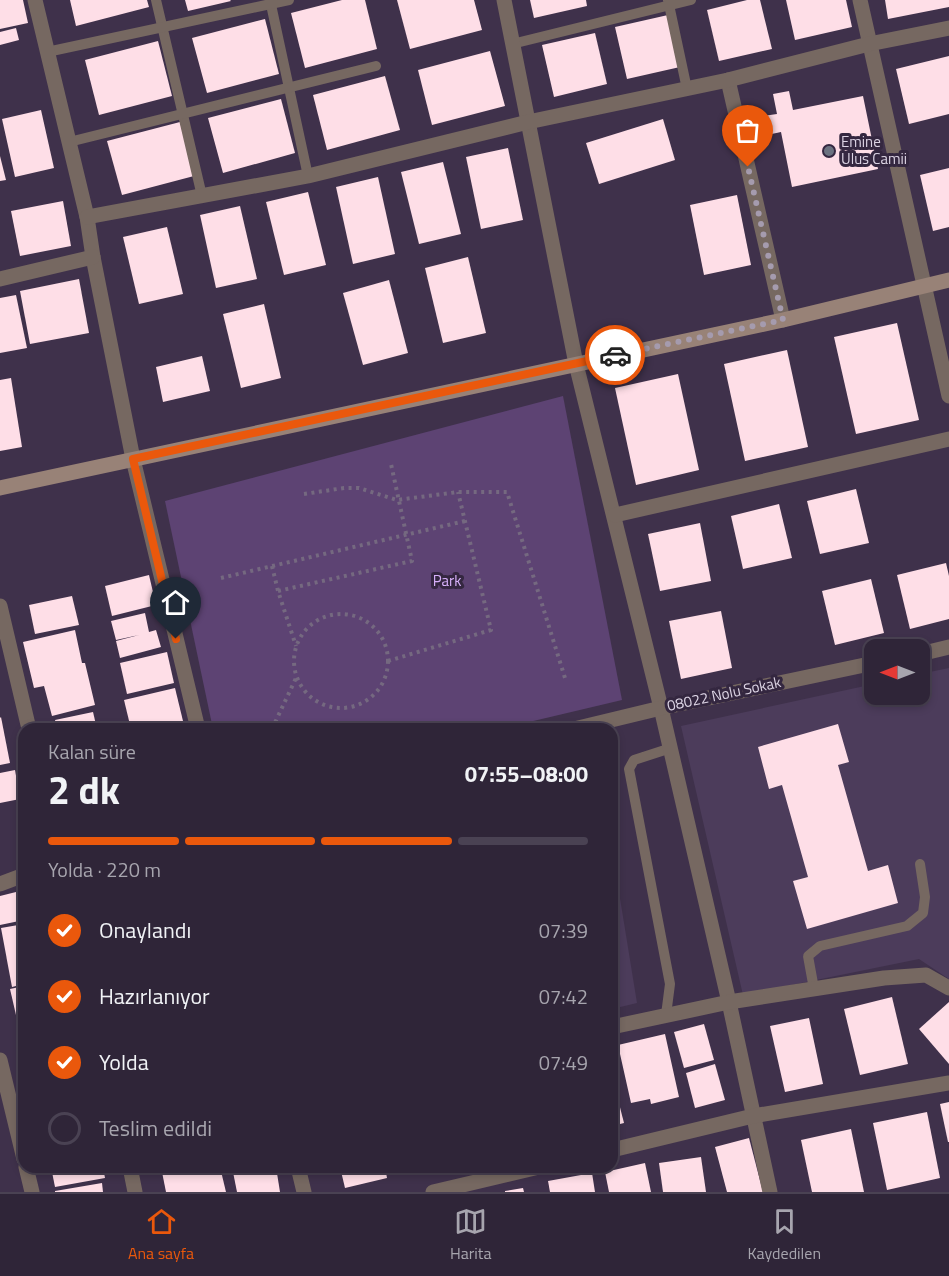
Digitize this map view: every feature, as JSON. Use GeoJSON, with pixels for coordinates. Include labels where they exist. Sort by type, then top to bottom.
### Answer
{"type":"FeatureCollection","features":[{"type":"Feature","properties":{"kind":"street"},"geometry":{"type":"LineString","coordinates":[[35,0],[87,217],[133,459],[197,723]]}},
{"type":"Feature","properties":{"kind":"street"},"geometry":{"type":"LineString","coordinates":[[504,0],[576,364],[671,748],[770,1192]]}},
{"type":"Feature","properties":{"kind":"street"},"geometry":{"type":"LineString","coordinates":[[860,0],[949,396]]}},
{"type":"Feature","properties":{"kind":"street"},"geometry":{"type":"LineString","coordinates":[[87,217],[308,176],[528,122],[728,80],[869,44],[949,28]]}},
{"type":"Feature","properties":{"kind":"street"},"geometry":{"type":"LineString","coordinates":[[728,80],[783,320]]}},
{"type":"Feature","properties":{"kind":"street"},"geometry":{"type":"LineString","coordinates":[[0,279],[93,257]]}},
{"type":"Feature","properties":{"kind":"street"},"geometry":{"type":"LineString","coordinates":[[0,488],[783,320],[949,280]]}},
{"type":"Feature","properties":{"kind":"street"},"geometry":{"type":"LineString","coordinates":[[615,515],[949,440]]}},
{"type":"Feature","properties":{"kind":"street"},"geometry":{"type":"LineString","coordinates":[[0,606],[28,723]]}},
{"type":"Feature","properties":{"kind":"street"},"geometry":{"type":"LineString","coordinates":[[930,652],[949,647]]}},
{"type":"Feature","properties":{"kind":"street","name":"08022 Nolu Sokak"},"geometry":{"type":"LineString","coordinates":[[599,723],[864,665]]}},
{"type":"Feature","properties":{"kind":"street"},"geometry":{"type":"LineString","coordinates":[[0,884],[18,877]]}},
{"type":"Feature","properties":{"kind":"street"},"geometry":{"type":"LineString","coordinates":[[618,1026],[729,1002],[884,978],[926,975],[949,988]]}},
{"type":"Feature","properties":{"kind":"street"},"geometry":{"type":"LineString","coordinates":[[0,1060],[18,1134]]}},
{"type":"Feature","properties":{"kind":"street"},"geometry":{"type":"LineString","coordinates":[[618,1149],[753,1116],[949,1083]]}},
{"type":"Feature","properties":{"kind":"street"},"geometry":{"type":"LineString","coordinates":[[27,1173],[32,1192]]}},
{"type":"Feature","properties":{"kind":"street"},"geometry":{"type":"LineString","coordinates":[[131,1173],[135,1192]]}},
{"type":"Feature","properties":{"kind":"street"},"geometry":{"type":"LineString","coordinates":[[299,1173],[304,1192]]}},
{"type":"Feature","properties":{"kind":"street"},"geometry":{"type":"LineString","coordinates":[[433,1192],[513,1173]]}},
{"type":"Feature","properties":{"kind":"lane"},"geometry":{"type":"LineString","coordinates":[[156,0],[202,196]]}},
{"type":"Feature","properties":{"kind":"lane"},"geometry":{"type":"LineString","coordinates":[[48,52],[270,2],[289,0]]}},
{"type":"Feature","properties":{"kind":"lane"},"geometry":{"type":"LineString","coordinates":[[512,44],[669,3],[691,0]]}},
{"type":"Feature","properties":{"kind":"lane"},"geometry":{"type":"LineString","coordinates":[[270,2],[308,176]]}},
{"type":"Feature","properties":{"kind":"lane"},"geometry":{"type":"LineString","coordinates":[[669,3],[687,88]]}},
{"type":"Feature","properties":{"kind":"lane"},"geometry":{"type":"LineString","coordinates":[[69,142],[376,66]]}},
{"type":"Feature","properties":{"kind":"lane"},"geometry":{"type":"LineString","coordinates":[[666,1015],[670,984],[630,769],[634,760],[671,748]]}},
{"type":"Feature","properties":{"kind":"lane"},"geometry":{"type":"LineString","coordinates":[[814,989],[808,956],[820,946],[907,926],[923,913],[925,897],[920,864]]}},
{"type":"Feature","properties":{"kind":"path"},"geometry":{"type":"LineString","coordinates":[[278,591],[412,561],[391,464]]}},
{"type":"Feature","properties":{"kind":"path"},"geometry":{"type":"LineString","coordinates":[[304,494],[359,488],[397,500],[458,492],[507,492],[566,678]]}},
{"type":"Feature","properties":{"kind":"path"},"geometry":{"type":"LineString","coordinates":[[388,661],[491,630],[458,492]]}},
{"type":"Feature","properties":{"kind":"path"},"geometry":{"type":"LineString","coordinates":[[221,578],[465,521]]}},
{"type":"Feature","properties":{"kind":"path"},"geometry":{"type":"LineString","coordinates":[[272,566],[296,646]]}},
{"type":"Feature","properties":{"kind":"path"},"geometry":{"type":"LineString","coordinates":[[344,613],[359,617],[372,625],[382,637],[388,661],[383,682],[374,695],[361,704],[346,708],[330,707],[316,701],[304,691],[296,677],[294,662],[296,646],[303,632],[314,622],[328,615],[344,613]]}},
{"type":"Feature","properties":{"kind":"path"},"geometry":{"type":"LineString","coordinates":[[275,723],[296,677]]}},
{"type":"Feature","properties":{"kind":"shaded area"},"geometry":{"type":"Polygon","coordinates":[[[949,668],[949,979],[919,959],[743,995],[681,726],[864,686],[864,705],[930,705],[930,672],[949,668]]]}},
{"type":"Feature","properties":{"kind":"shaded area"},"geometry":{"type":"Polygon","coordinates":[[[618,886],[637,1003],[618,1008],[618,886]]]}},
{"type":"Feature","properties":{"kind":"green space","name":"Park"},"geometry":{"type":"Polygon","coordinates":[[[563,396],[622,700],[524,723],[212,723],[165,501],[563,396]]]}},
{"type":"Feature","properties":{"kind":"building"},"geometry":{"type":"Polygon","coordinates":[[[0,0],[23,0],[28,23],[0,29],[0,0]]]}},
{"type":"Feature","properties":{"kind":"building"},"geometry":{"type":"Polygon","coordinates":[[[70,0],[147,0],[149,7],[76,26],[70,0]]]}},
{"type":"Feature","properties":{"kind":"building"},"geometry":{"type":"Polygon","coordinates":[[[185,0],[230,0],[231,1],[188,11],[185,0]]]}},
{"type":"Feature","properties":{"kind":"building"},"geometry":{"type":"Polygon","coordinates":[[[342,0],[365,0],[377,49],[305,68],[291,13],[342,0]]]}},
{"type":"Feature","properties":{"kind":"building"},"geometry":{"type":"Polygon","coordinates":[[[397,0],[474,0],[482,30],[410,49],[397,0]]]}},
{"type":"Feature","properties":{"kind":"building"},"geometry":{"type":"Polygon","coordinates":[[[530,0],[586,0],[587,6],[534,18],[530,0]]]}},
{"type":"Feature","properties":{"kind":"building"},"geometry":{"type":"Polygon","coordinates":[[[747,0],[760,0],[772,49],[719,61],[707,10],[747,0]]]}},
{"type":"Feature","properties":{"kind":"building"},"geometry":{"type":"Polygon","coordinates":[[[786,0],[846,0],[852,27],[795,40],[786,0]]]}},
{"type":"Feature","properties":{"kind":"building"},"geometry":{"type":"Polygon","coordinates":[[[885,0],[949,0],[949,7],[888,19],[885,0]]]}},
{"type":"Feature","properties":{"kind":"building"},"geometry":{"type":"Polygon","coordinates":[[[668,15],[680,67],[627,79],[615,27],[668,15]]]}},
{"type":"Feature","properties":{"kind":"building"},"geometry":{"type":"Polygon","coordinates":[[[265,19],[279,74],[207,93],[192,38],[265,19]]]}},
{"type":"Feature","properties":{"kind":"building"},"geometry":{"type":"Polygon","coordinates":[[[16,28],[19,40],[0,45],[0,32],[16,28]]]}},
{"type":"Feature","properties":{"kind":"building"},"geometry":{"type":"Polygon","coordinates":[[[595,33],[607,84],[554,97],[542,45],[595,33]]]}},
{"type":"Feature","properties":{"kind":"building"},"geometry":{"type":"Polygon","coordinates":[[[158,41],[172,96],[99,115],[85,60],[158,41]]]}},
{"type":"Feature","properties":{"kind":"building"},"geometry":{"type":"Polygon","coordinates":[[[490,51],[505,106],[432,125],[418,70],[490,51]]]}},
{"type":"Feature","properties":{"kind":"building"},"geometry":{"type":"Polygon","coordinates":[[[949,56],[949,114],[909,124],[896,69],[949,56]]]}},
{"type":"Feature","properties":{"kind":"building"},"geometry":{"type":"Polygon","coordinates":[[[385,76],[400,130],[327,150],[313,95],[385,76]]]}},
{"type":"Feature","properties":{"kind":"building","name":"Emine Ulus Camii"},"geometry":{"type":"Polygon","coordinates":[[[789,91],[793,110],[863,96],[878,169],[792,187],[781,132],[767,135],[763,116],[777,114],[773,94],[789,91]]]}},
{"type":"Feature","properties":{"kind":"building"},"geometry":{"type":"Polygon","coordinates":[[[281,99],[295,153],[223,173],[208,118],[281,99]]]}},
{"type":"Feature","properties":{"kind":"building"},"geometry":{"type":"Polygon","coordinates":[[[41,110],[54,168],[15,177],[2,119],[41,110]]]}},
{"type":"Feature","properties":{"kind":"building"},"geometry":{"type":"Polygon","coordinates":[[[663,119],[675,160],[599,184],[586,143],[663,119]]]}},
{"type":"Feature","properties":{"kind":"building"},"geometry":{"type":"Polygon","coordinates":[[[180,122],[194,176],[122,195],[107,141],[180,122]]]}},
{"type":"Feature","properties":{"kind":"building"},"geometry":{"type":"Polygon","coordinates":[[[508,148],[523,220],[481,229],[466,157],[508,148]]]}},
{"type":"Feature","properties":{"kind":"building"},"geometry":{"type":"Polygon","coordinates":[[[0,156],[6,180],[0,181],[0,156]]]}},
{"type":"Feature","properties":{"kind":"building"},"geometry":{"type":"Polygon","coordinates":[[[443,162],[461,234],[419,244],[401,172],[443,162]]]}},
{"type":"Feature","properties":{"kind":"building"},"geometry":{"type":"Polygon","coordinates":[[[949,168],[949,227],[933,231],[920,175],[949,168]]]}},
{"type":"Feature","properties":{"kind":"building"},"geometry":{"type":"Polygon","coordinates":[[[378,177],[395,254],[353,264],[336,187],[378,177]]]}},
{"type":"Feature","properties":{"kind":"building"},"geometry":{"type":"Polygon","coordinates":[[[308,192],[326,265],[284,275],[266,202],[308,192]]]}},
{"type":"Feature","properties":{"kind":"building"},"geometry":{"type":"Polygon","coordinates":[[[737,195],[751,265],[704,275],[690,205],[737,195]]]}},
{"type":"Feature","properties":{"kind":"building"},"geometry":{"type":"Polygon","coordinates":[[[63,201],[71,246],[20,256],[11,211],[63,201]]]}},
{"type":"Feature","properties":{"kind":"building"},"geometry":{"type":"Polygon","coordinates":[[[240,206],[257,279],[216,288],[200,215],[240,206]]]}},
{"type":"Feature","properties":{"kind":"building"},"geometry":{"type":"Polygon","coordinates":[[[167,227],[183,294],[139,304],[123,237],[167,227]]]}},
{"type":"Feature","properties":{"kind":"building"},"geometry":{"type":"Polygon","coordinates":[[[468,257],[486,333],[443,343],[425,268],[468,257]]]}},
{"type":"Feature","properties":{"kind":"building"},"geometry":{"type":"Polygon","coordinates":[[[79,279],[89,333],[30,344],[20,291],[79,279]]]}},
{"type":"Feature","properties":{"kind":"building"},"geometry":{"type":"Polygon","coordinates":[[[389,280],[408,353],[363,365],[343,293],[389,280]]]}},
{"type":"Feature","properties":{"kind":"building"},"geometry":{"type":"Polygon","coordinates":[[[16,295],[27,348],[0,353],[0,298],[16,295]]]}},
{"type":"Feature","properties":{"kind":"building"},"geometry":{"type":"Polygon","coordinates":[[[264,304],[281,378],[241,388],[223,314],[264,304]]]}},
{"type":"Feature","properties":{"kind":"building"},"geometry":{"type":"Polygon","coordinates":[[[897,323],[919,420],[856,434],[834,337],[897,323]]]}},
{"type":"Feature","properties":{"kind":"building"},"geometry":{"type":"Polygon","coordinates":[[[787,350],[808,447],[745,461],[724,364],[787,350]]]}},
{"type":"Feature","properties":{"kind":"building"},"geometry":{"type":"Polygon","coordinates":[[[202,356],[210,391],[163,402],[156,367],[202,356]]]}},
{"type":"Feature","properties":{"kind":"building"},"geometry":{"type":"Polygon","coordinates":[[[678,374],[699,470],[636,485],[615,388],[678,374]]]}},
{"type":"Feature","properties":{"kind":"building"},"geometry":{"type":"Polygon","coordinates":[[[11,378],[22,447],[0,451],[0,380],[11,378]]]}},
{"type":"Feature","properties":{"kind":"building"},"geometry":{"type":"Polygon","coordinates":[[[856,489],[869,543],[820,554],[807,501],[856,489]]]}},
{"type":"Feature","properties":{"kind":"building"},"geometry":{"type":"Polygon","coordinates":[[[779,504],[792,558],[743,569],[731,516],[779,504]]]}},
{"type":"Feature","properties":{"kind":"building"},"geometry":{"type":"Polygon","coordinates":[[[700,523],[711,581],[660,591],[648,534],[700,523]]]}},
{"type":"Feature","properties":{"kind":"building"},"geometry":{"type":"Polygon","coordinates":[[[946,563],[949,576],[949,619],[910,629],[897,575],[946,563]]]}},
{"type":"Feature","properties":{"kind":"building"},"geometry":{"type":"Polygon","coordinates":[[[149,575],[156,605],[112,616],[105,586],[149,575]]]}},
{"type":"Feature","properties":{"kind":"building"},"geometry":{"type":"Polygon","coordinates":[[[871,579],[884,633],[835,645],[822,591],[871,579]]]}},
{"type":"Feature","properties":{"kind":"building"},"geometry":{"type":"Polygon","coordinates":[[[72,596],[79,625],[35,634],[29,605],[72,596]]]}},
{"type":"Feature","properties":{"kind":"building"},"geometry":{"type":"Polygon","coordinates":[[[721,611],[732,668],[681,679],[669,621],[721,611]]]}},
{"type":"Feature","properties":{"kind":"building"},"geometry":{"type":"Polygon","coordinates":[[[145,613],[149,632],[156,630],[161,647],[120,658],[116,641],[139,635],[116,640],[111,621],[145,613]]]}},
{"type":"Feature","properties":{"kind":"building"},"geometry":{"type":"Polygon","coordinates":[[[75,630],[95,705],[52,716],[44,686],[34,688],[23,642],[75,630]]]}},
{"type":"Feature","properties":{"kind":"building"},"geometry":{"type":"Polygon","coordinates":[[[167,652],[174,683],[127,694],[120,663],[167,652]]]}},
{"type":"Feature","properties":{"kind":"building"},"geometry":{"type":"Polygon","coordinates":[[[175,688],[183,721],[130,723],[124,700],[175,688]]]}},
{"type":"Feature","properties":{"kind":"building"},"geometry":{"type":"Polygon","coordinates":[[[93,712],[96,723],[56,723],[55,720],[93,712]]]}},
{"type":"Feature","properties":{"kind":"building"},"geometry":{"type":"Polygon","coordinates":[[[0,718],[10,763],[0,765],[0,718]]]}},
{"type":"Feature","properties":{"kind":"building"},"geometry":{"type":"Polygon","coordinates":[[[838,724],[849,762],[838,765],[868,871],[888,865],[898,903],[807,929],[793,881],[808,877],[782,785],[769,789],[758,747],[838,724]]]}},
{"type":"Feature","properties":{"kind":"building"},"geometry":{"type":"Polygon","coordinates":[[[15,770],[18,799],[0,803],[0,773],[15,770]]]}},
{"type":"Feature","properties":{"kind":"building"},"geometry":{"type":"Polygon","coordinates":[[[18,892],[18,921],[0,925],[0,896],[18,892]]]}},
{"type":"Feature","properties":{"kind":"building"},"geometry":{"type":"Polygon","coordinates":[[[18,925],[18,986],[12,987],[1,928],[18,925]]]}},
{"type":"Feature","properties":{"kind":"building"},"geometry":{"type":"Polygon","coordinates":[[[18,987],[18,1024],[10,989],[18,987]]]}},
{"type":"Feature","properties":{"kind":"building"},"geometry":{"type":"Polygon","coordinates":[[[892,997],[908,1064],[860,1075],[844,1009],[892,997]]]}},
{"type":"Feature","properties":{"kind":"building"},"geometry":{"type":"Polygon","coordinates":[[[949,1002],[949,1064],[919,1029],[949,1002]]]}},
{"type":"Feature","properties":{"kind":"building"},"geometry":{"type":"Polygon","coordinates":[[[809,1018],[823,1084],[785,1092],[770,1026],[809,1018]]]}},
{"type":"Feature","properties":{"kind":"building"},"geometry":{"type":"Polygon","coordinates":[[[704,1024],[714,1060],[684,1068],[674,1032],[704,1024]]]}},
{"type":"Feature","properties":{"kind":"building"},"geometry":{"type":"Polygon","coordinates":[[[665,1034],[679,1097],[651,1104],[650,1099],[631,1103],[618,1045],[665,1034]]]}},
{"type":"Feature","properties":{"kind":"building"},"geometry":{"type":"Polygon","coordinates":[[[715,1064],[725,1100],[695,1108],[686,1073],[715,1064]]]}},
{"type":"Feature","properties":{"kind":"building"},"geometry":{"type":"Polygon","coordinates":[[[618,1100],[624,1123],[618,1124],[618,1100]]]}},
{"type":"Feature","properties":{"kind":"building"},"geometry":{"type":"Polygon","coordinates":[[[949,1102],[949,1142],[948,1142],[940,1104],[949,1102]]]}},
{"type":"Feature","properties":{"kind":"building"},"geometry":{"type":"Polygon","coordinates":[[[927,1112],[940,1178],[887,1190],[873,1123],[927,1112]]]}},
{"type":"Feature","properties":{"kind":"building"},"geometry":{"type":"Polygon","coordinates":[[[851,1129],[864,1192],[812,1192],[801,1140],[851,1129]]]}},
{"type":"Feature","properties":{"kind":"building"},"geometry":{"type":"Polygon","coordinates":[[[749,1138],[763,1192],[727,1192],[715,1147],[749,1138]]]}},
{"type":"Feature","properties":{"kind":"building"},"geometry":{"type":"Polygon","coordinates":[[[701,1157],[706,1192],[663,1192],[659,1163],[701,1157]]]}},
{"type":"Feature","properties":{"kind":"building"},"geometry":{"type":"Polygon","coordinates":[[[645,1163],[651,1192],[609,1192],[605,1173],[618,1173],[618,1169],[645,1163]]]}},
{"type":"Feature","properties":{"kind":"building"},"geometry":{"type":"Polygon","coordinates":[[[52,1173],[104,1173],[105,1178],[55,1187],[52,1173]]]}},
{"type":"Feature","properties":{"kind":"building"},"geometry":{"type":"Polygon","coordinates":[[[162,1173],[221,1173],[226,1192],[166,1192],[162,1173]]]}},
{"type":"Feature","properties":{"kind":"building"},"geometry":{"type":"Polygon","coordinates":[[[233,1173],[277,1173],[280,1192],[237,1192],[233,1173]]]}},
{"type":"Feature","properties":{"kind":"building"},"geometry":{"type":"Polygon","coordinates":[[[341,1173],[386,1173],[387,1178],[345,1188],[341,1173]]]}},
{"type":"Feature","properties":{"kind":"building"},"geometry":{"type":"Polygon","coordinates":[[[592,1173],[595,1192],[550,1192],[548,1181],[592,1173]]]}},
{"type":"Feature","properties":{"kind":"building"},"geometry":{"type":"Polygon","coordinates":[[[102,1183],[103,1192],[55,1192],[55,1191],[102,1183]]]}},
{"type":"Feature","properties":{"kind":"building"},"geometry":{"type":"Polygon","coordinates":[[[523,1188],[524,1192],[505,1192],[505,1191],[523,1188]]]}},
{"type":"Feature","properties":{"kind":"way so far"},"geometry":{"type":"LineString","coordinates":[[615,355],[783,320],[748,167]]}},
{"type":"Feature","properties":{"kind":"place","name":"Emine Ulus Camii"},"geometry":{"type":"Point","coordinates":[829,151]}},
{"type":"Feature","properties":{"kind":"route"},"geometry":{"type":"LineString","coordinates":[[176,639],[133,459],[615,355]]}}]}
